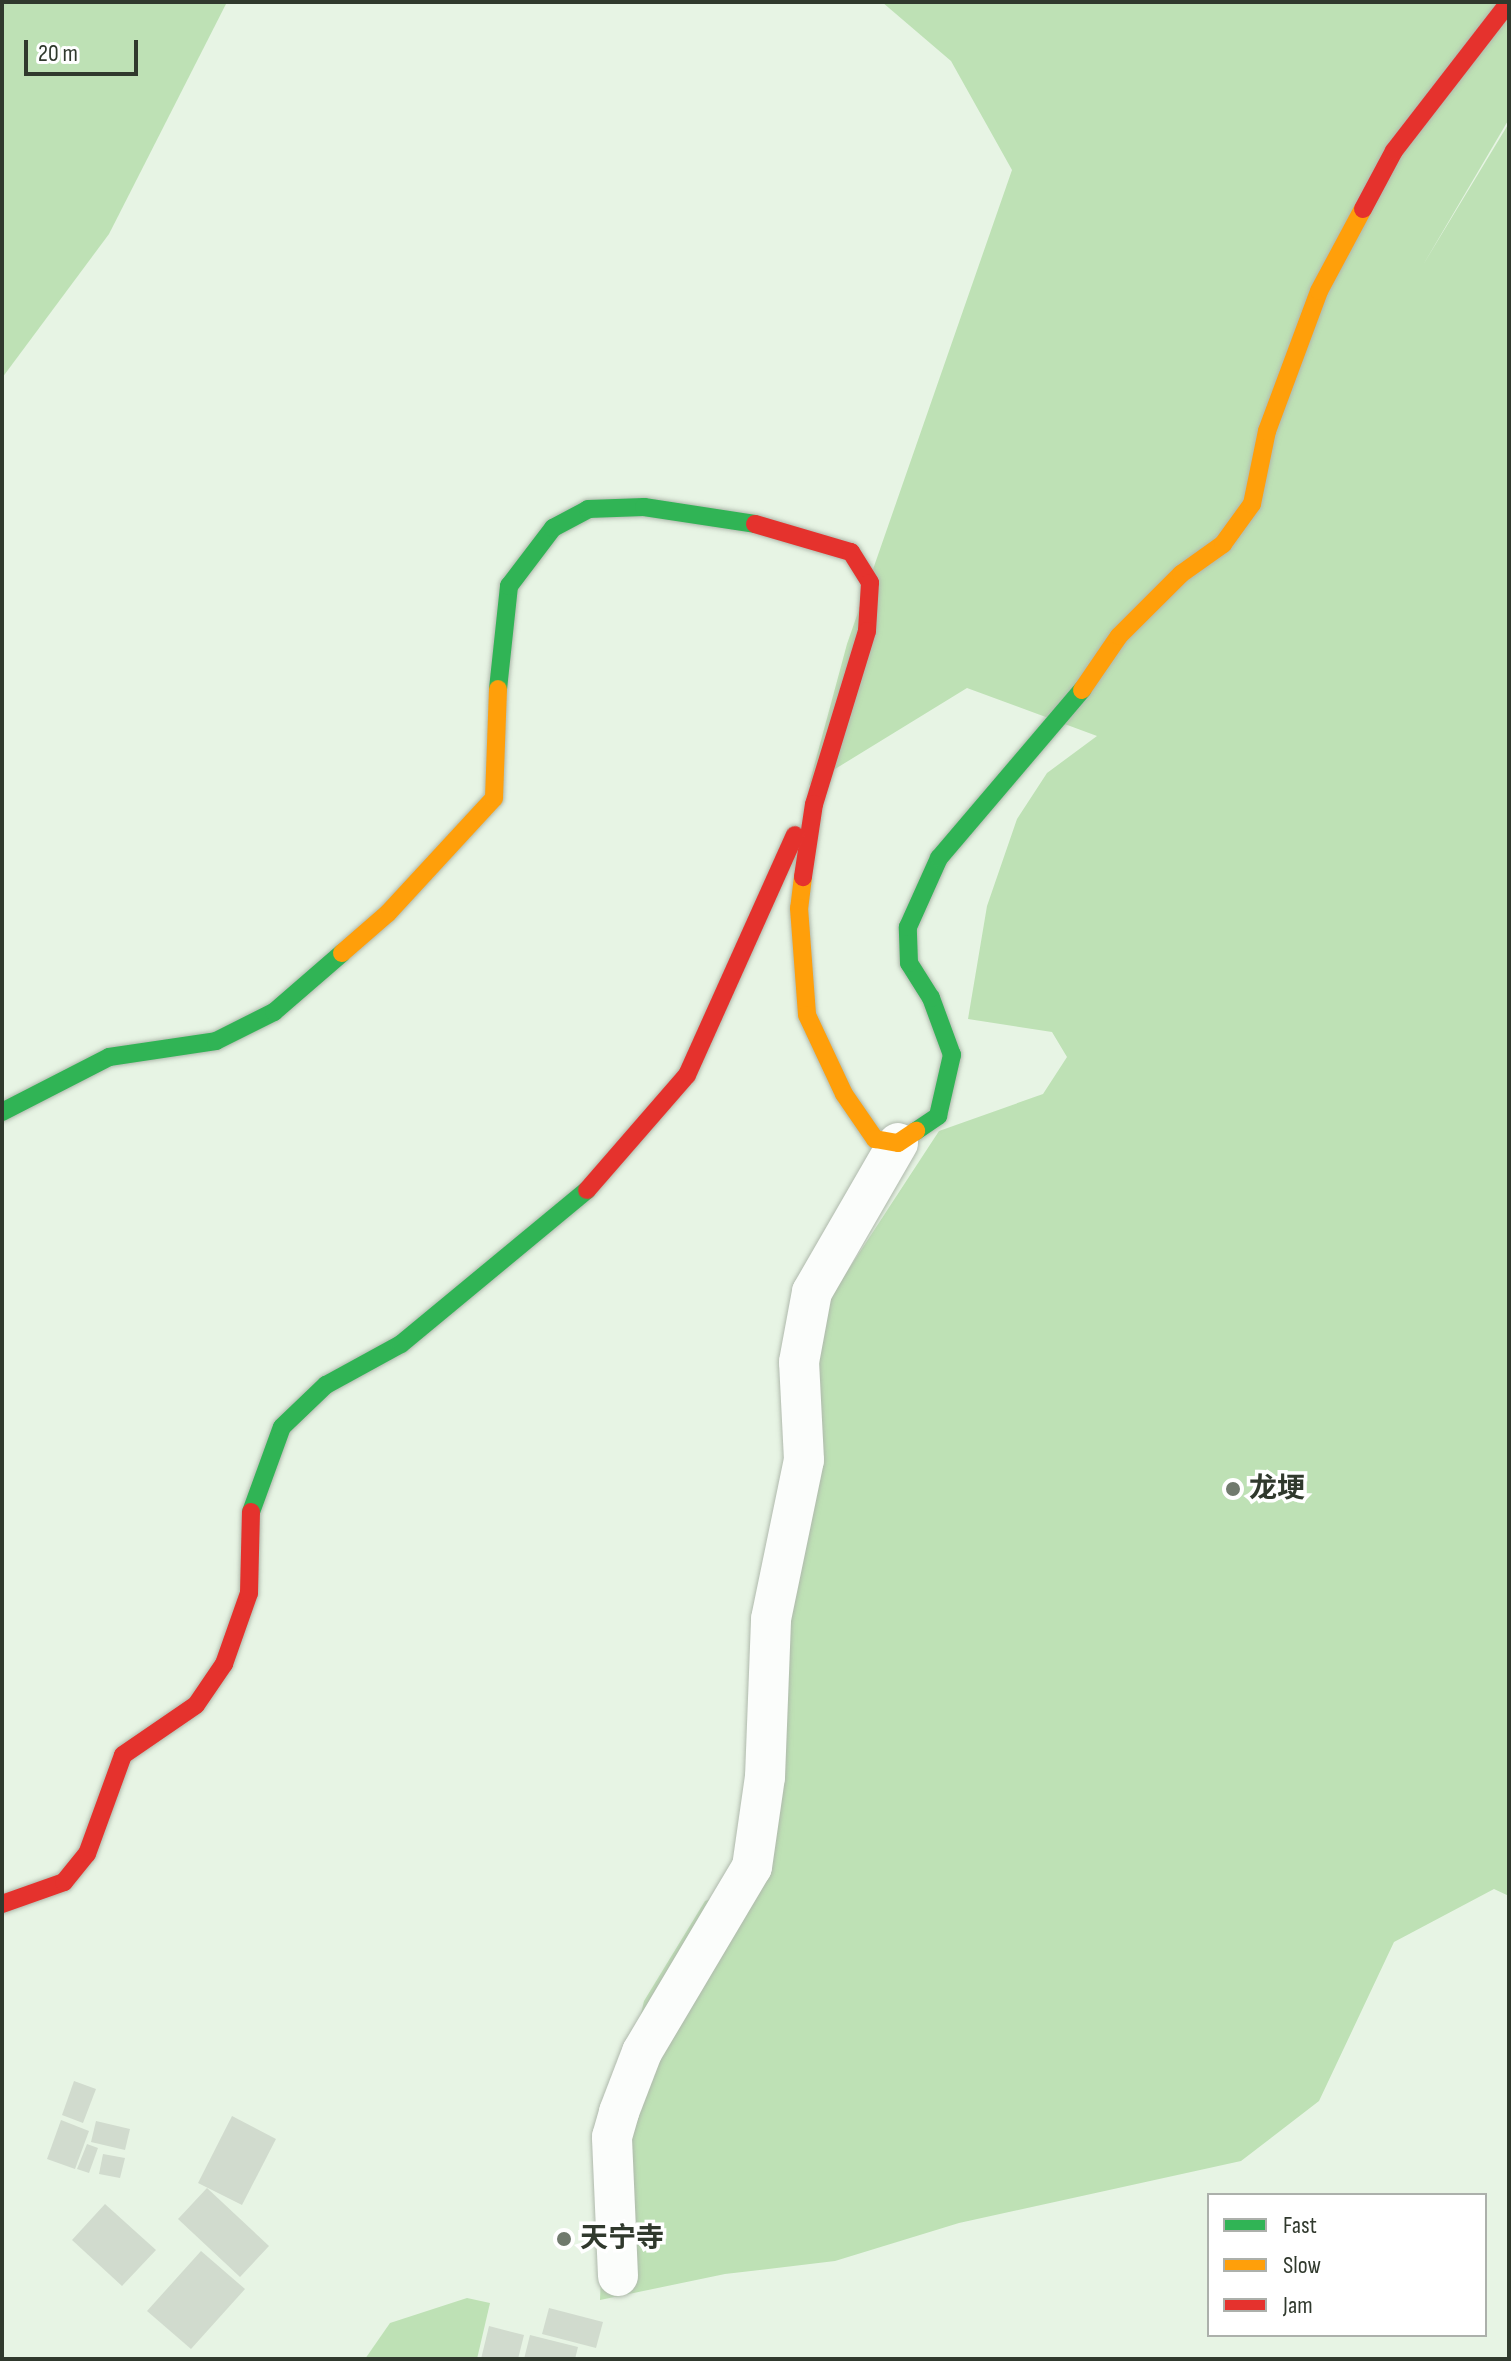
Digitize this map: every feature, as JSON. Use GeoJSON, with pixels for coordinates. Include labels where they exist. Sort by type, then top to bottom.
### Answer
{"type":"FeatureCollection","features":[{"type":"Feature","properties":{"kind":"street"},"geometry":{"type":"LineString","coordinates":[[618,2276],[612,2137],[619,2112],[642,2052],[752,1867],[765,1777],[771,1619],[804,1460],[799,1362],[812,1292],[898,1143],[938,1116],[952,1055],[931,998],[909,963],[908,927],[939,858],[1072,704],[1119,636],[1181,574],[1223,544],[1252,504],[1267,431],[1319,291],[1394,151],[1509,2]]}},
{"type":"Feature","properties":{"kind":"street"},"geometry":{"type":"LineString","coordinates":[[2,1112],[109,1057],[216,1041],[274,1012],[388,913],[494,798],[501,627],[509,586],[553,528],[588,509],[723,515],[851,552],[870,583],[867,631],[814,804],[799,908],[807,1015],[844,1094],[875,1139],[898,1143]]}},
{"type":"Feature","properties":{"kind":"street"},"geometry":{"type":"LineString","coordinates":[[2,1904],[64,1882],[87,1854],[123,1755],[196,1705],[224,1664],[249,1593],[246,1544],[251,1512],[282,1427],[326,1385],[401,1344],[579,1199],[687,1075],[828,762]]}},
{"type":"Feature","properties":{"kind":"green space"},"geometry":{"type":"Polygon","coordinates":[[[2,2],[227,2],[109,234],[2,378],[2,2]]]}},
{"type":"Feature","properties":{"kind":"green space"},"geometry":{"type":"Polygon","coordinates":[[[882,2],[1509,2],[1509,119],[1423,265],[1509,123],[1509,1896],[1494,1889],[1394,1942],[1319,2101],[1241,2161],[959,2223],[835,2261],[725,2274],[600,2300],[606,2161],[644,2001],[705,1901],[715,1897],[764,1794],[816,1319],[939,1131],[1043,1094],[1067,1057],[1052,1032],[968,1019],[987,906],[1017,819],[1047,773],[1097,736],[967,688],[809,785],[847,644],[1012,170],[951,61],[882,2]]]}},
{"type":"Feature","properties":{"kind":"green space"},"geometry":{"type":"Polygon","coordinates":[[[467,2298],[490,2303],[477,2359],[365,2359],[390,2323],[467,2298]]]}},
{"type":"Feature","properties":{"kind":"building"},"geometry":{"type":"Polygon","coordinates":[[[74,2081],[96,2089],[83,2123],[62,2115],[74,2081]]]}},
{"type":"Feature","properties":{"kind":"building"},"geometry":{"type":"Polygon","coordinates":[[[232,2116],[276,2139],[242,2205],[198,2183],[232,2116]]]}},
{"type":"Feature","properties":{"kind":"building"},"geometry":{"type":"Polygon","coordinates":[[[61,2120],[89,2131],[75,2169],[47,2159],[61,2120]]]}},
{"type":"Feature","properties":{"kind":"building"},"geometry":{"type":"Polygon","coordinates":[[[96,2121],[130,2129],[125,2150],[91,2142],[96,2121]]]}},
{"type":"Feature","properties":{"kind":"building"},"geometry":{"type":"Polygon","coordinates":[[[87,2144],[98,2148],[89,2173],[77,2169],[87,2144]]]}},
{"type":"Feature","properties":{"kind":"building"},"geometry":{"type":"Polygon","coordinates":[[[103,2154],[125,2158],[120,2178],[99,2174],[103,2154]]]}},
{"type":"Feature","properties":{"kind":"building"},"geometry":{"type":"Polygon","coordinates":[[[207,2188],[269,2246],[240,2277],[178,2219],[207,2188]]]}},
{"type":"Feature","properties":{"kind":"building"},"geometry":{"type":"Polygon","coordinates":[[[105,2204],[156,2250],[122,2286],[72,2240],[105,2204]]]}},
{"type":"Feature","properties":{"kind":"building"},"geometry":{"type":"Polygon","coordinates":[[[201,2251],[245,2289],[191,2349],[147,2311],[201,2251]]]}},
{"type":"Feature","properties":{"kind":"building"},"geometry":{"type":"Polygon","coordinates":[[[549,2308],[603,2322],[596,2348],[542,2334],[549,2308]]]}},
{"type":"Feature","properties":{"kind":"building"},"geometry":{"type":"Polygon","coordinates":[[[489,2326],[524,2335],[518,2359],[481,2359],[489,2326]]]}},
{"type":"Feature","properties":{"kind":"building"},"geometry":{"type":"Polygon","coordinates":[[[530,2335],[578,2347],[575,2359],[524,2359],[530,2335]]]}},
{"type":"Feature","properties":{"kind":"traffic: fast"},"geometry":{"type":"LineString","coordinates":[[498,689],[509,586],[553,528],[588,509],[644,507],[755,524]]}},
{"type":"Feature","properties":{"kind":"traffic: fast"},"geometry":{"type":"LineString","coordinates":[[916,1131],[938,1116],[952,1055],[931,998],[909,963],[908,927],[939,858],[1082,690]]}},
{"type":"Feature","properties":{"kind":"traffic: fast"},"geometry":{"type":"LineString","coordinates":[[2,1112],[109,1057],[216,1041],[274,1012],[342,953]]}},
{"type":"Feature","properties":{"kind":"traffic: fast"},"geometry":{"type":"LineString","coordinates":[[251,1512],[282,1427],[326,1385],[401,1344],[587,1190]]}},
{"type":"Feature","properties":{"kind":"traffic: slow"},"geometry":{"type":"LineString","coordinates":[[1082,690],[1119,636],[1181,574],[1223,544],[1252,504],[1267,431],[1319,291],[1363,209]]}},
{"type":"Feature","properties":{"kind":"traffic: slow"},"geometry":{"type":"LineString","coordinates":[[342,953],[388,913],[494,798],[498,689]]}},
{"type":"Feature","properties":{"kind":"traffic: slow"},"geometry":{"type":"LineString","coordinates":[[803,877],[799,908],[807,1015],[844,1094],[875,1139],[898,1143],[916,1131]]}},
{"type":"Feature","properties":{"kind":"traffic: jam"},"geometry":{"type":"LineString","coordinates":[[1363,209],[1394,151],[1509,2]]}},
{"type":"Feature","properties":{"kind":"traffic: jam"},"geometry":{"type":"LineString","coordinates":[[755,524],[851,552],[870,583],[867,631],[814,804],[803,877]]}},
{"type":"Feature","properties":{"kind":"traffic: jam"},"geometry":{"type":"LineString","coordinates":[[587,1190],[687,1075],[795,835]]}},
{"type":"Feature","properties":{"kind":"traffic: jam"},"geometry":{"type":"LineString","coordinates":[[2,1904],[64,1882],[87,1854],[123,1755],[196,1705],[224,1664],[249,1593],[251,1512]]}},
{"type":"Feature","properties":{"kind":"place","name":"龙埂"},"geometry":{"type":"Point","coordinates":[1233,1489]}},
{"type":"Feature","properties":{"kind":"place","name":"天宁寺"},"geometry":{"type":"Point","coordinates":[564,2239]}}]}
